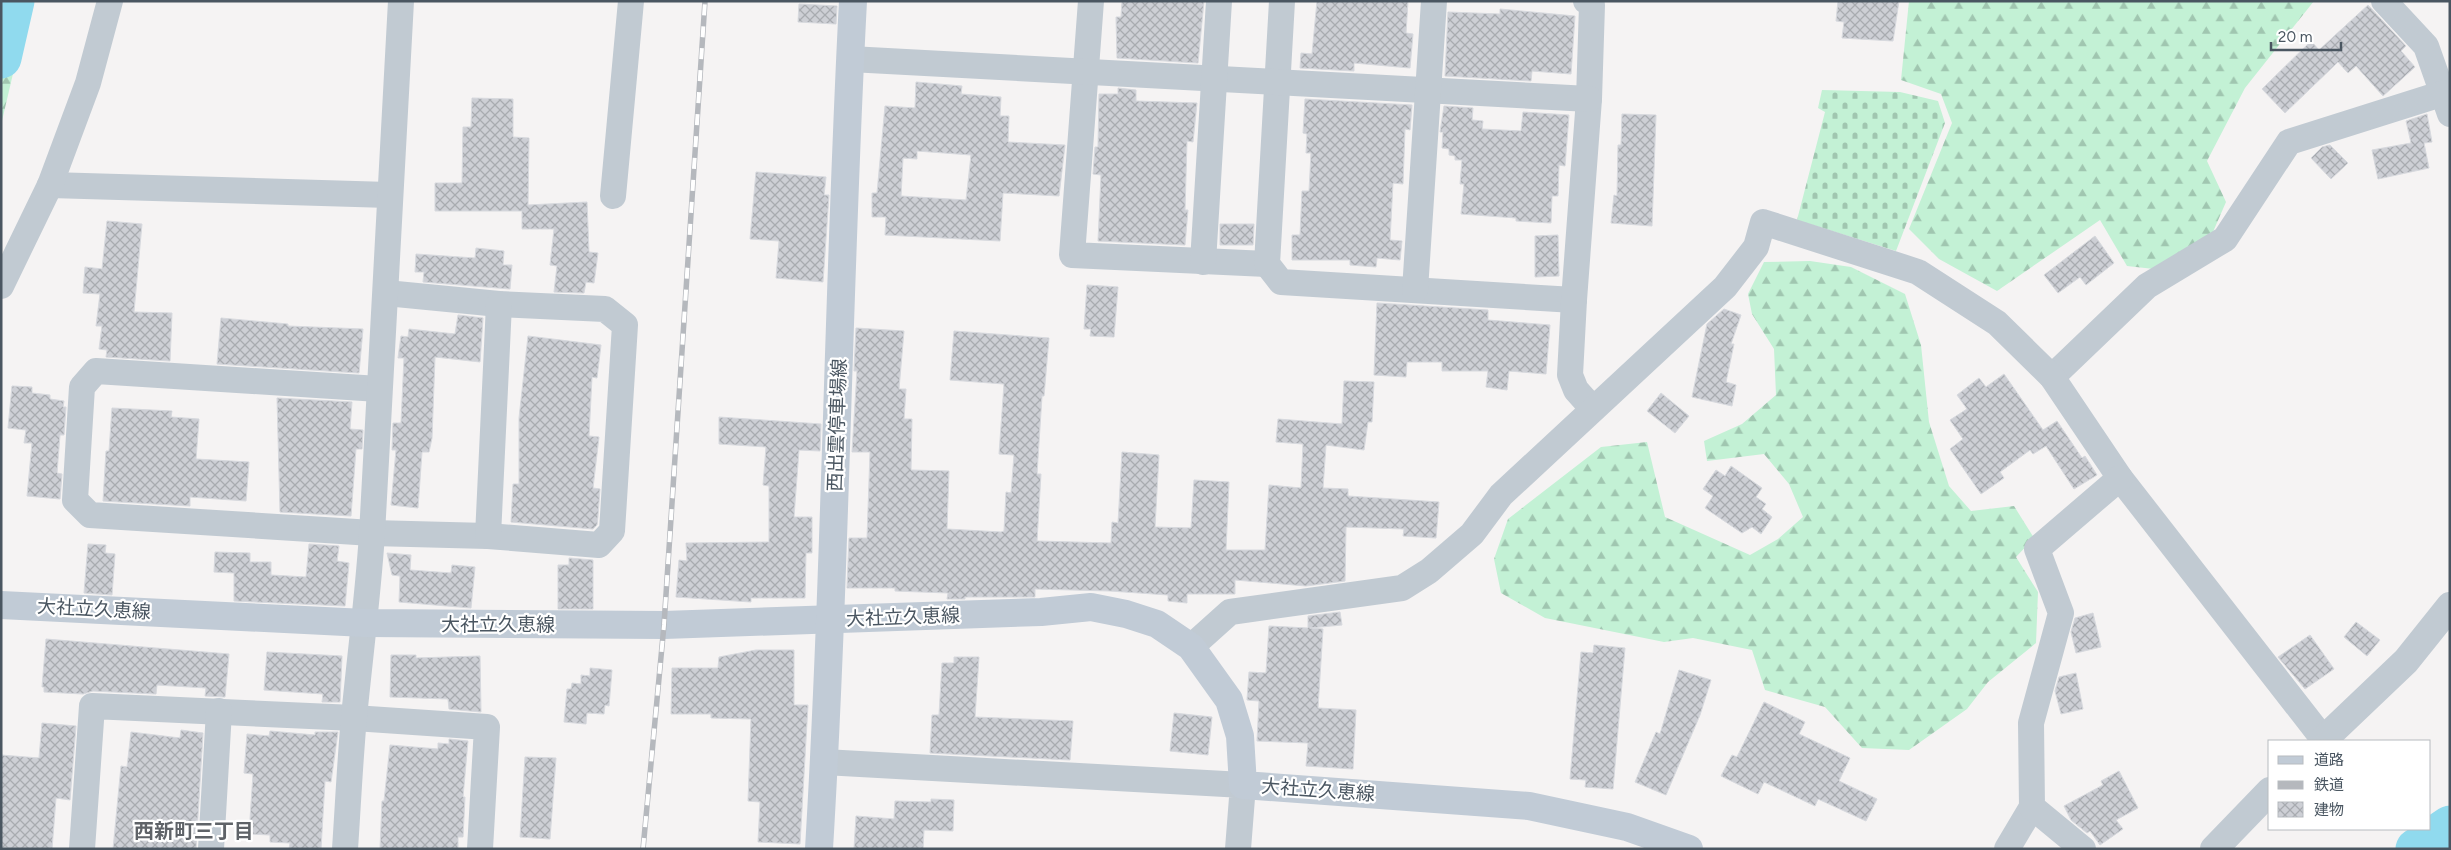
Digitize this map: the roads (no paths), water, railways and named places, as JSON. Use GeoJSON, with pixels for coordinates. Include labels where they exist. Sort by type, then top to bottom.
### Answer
{"type":"FeatureCollection","features":[{"type":"Feature","properties":{"kind":"main road","name":"西出雲停車場線"},"geometry":{"type":"LineString","coordinates":[[819,849],[832,619],[836,439],[853,1]]}},
{"type":"Feature","properties":{"kind":"main road","name":"大社立久恵線"},"geometry":{"type":"LineString","coordinates":[[1,605],[366,623],[656,625],[1041,612],[1091,607],[1126,614],[1157,624],[1192,646],[1229,700],[1240,736],[1243,785],[1529,806],[1627,827],[1689,849]]}},
{"type":"Feature","properties":{"kind":"street"},"geometry":{"type":"LineString","coordinates":[[1,286],[50,185],[88,83],[110,1]]}},
{"type":"Feature","properties":{"kind":"street"},"geometry":{"type":"LineString","coordinates":[[345,849],[354,718],[366,623],[372,533],[386,293],[388,195],[401,1]]}},
{"type":"Feature","properties":{"kind":"street"},"geometry":{"type":"LineString","coordinates":[[613,196],[631,1]]}},
{"type":"Feature","properties":{"kind":"street"},"geometry":{"type":"LineString","coordinates":[[1091,1],[1072,255],[1267,264]]}},
{"type":"Feature","properties":{"kind":"street"},"geometry":{"type":"LineString","coordinates":[[1202,262],[1219,1]]}},
{"type":"Feature","properties":{"kind":"street"},"geometry":{"type":"LineString","coordinates":[[1282,1],[1267,264],[1281,282],[1574,300]]}},
{"type":"Feature","properties":{"kind":"street"},"geometry":{"type":"LineString","coordinates":[[1415,290],[1434,1]]}},
{"type":"Feature","properties":{"kind":"street"},"geometry":{"type":"LineString","coordinates":[[1586,1],[1592,5],[1589,99],[1570,374],[1576,390],[1593,409]]}},
{"type":"Feature","properties":{"kind":"street"},"geometry":{"type":"LineString","coordinates":[[2052,377],[2147,286],[2226,239],[2289,142],[2447,104],[2426,46],[2384,1]]}},
{"type":"Feature","properties":{"kind":"street"},"geometry":{"type":"LineString","coordinates":[[850,59],[1589,99]]}},
{"type":"Feature","properties":{"kind":"street"},"geometry":{"type":"LineString","coordinates":[[50,185],[388,195]]}},
{"type":"Feature","properties":{"kind":"street"},"geometry":{"type":"LineString","coordinates":[[1192,646],[1230,612],[1402,588],[1429,571],[1472,534],[1501,494],[1726,287],[1756,248],[1763,222],[1918,272],[1996,323],[2052,377],[2120,478],[2322,740]]}},
{"type":"Feature","properties":{"kind":"street"},"geometry":{"type":"LineString","coordinates":[[379,389],[96,371],[82,388],[75,500],[90,515],[372,533],[488,536],[600,545],[612,531],[624,325],[605,309],[500,304],[386,293]]}},
{"type":"Feature","properties":{"kind":"street"},"geometry":{"type":"LineString","coordinates":[[488,536],[500,304]]}},
{"type":"Feature","properties":{"kind":"street"},"geometry":{"type":"LineString","coordinates":[[2006,849],[2032,807],[2031,723],[2061,613],[2037,549],[2120,478]]}},
{"type":"Feature","properties":{"kind":"street"},"geometry":{"type":"LineString","coordinates":[[2324,740],[2406,661],[2450,606]]}},
{"type":"Feature","properties":{"kind":"street"},"geometry":{"type":"LineString","coordinates":[[82,849],[92,706],[354,718],[487,727],[480,849]]}},
{"type":"Feature","properties":{"kind":"street"},"geometry":{"type":"LineString","coordinates":[[211,849],[219,711]]}},
{"type":"Feature","properties":{"kind":"street"},"geometry":{"type":"LineString","coordinates":[[824,762],[1243,785],[1238,849]]}},
{"type":"Feature","properties":{"kind":"street"},"geometry":{"type":"LineString","coordinates":[[2214,849],[2268,792]]}},
{"type":"Feature","properties":{"kind":"street"},"geometry":{"type":"LineString","coordinates":[[2032,807],[2083,849]]}},
{"type":"Feature","properties":{"kind":"waterway"},"geometry":{"type":"LineString","coordinates":[[1,58],[14,1]]}},
{"type":"Feature","properties":{"kind":"waterway"},"geometry":{"type":"LineString","coordinates":[[2416,849],[2450,826]]}},
{"type":"Feature","properties":{"kind":"railway"},"geometry":{"type":"LineString","coordinates":[[643,849],[664,625],[705,1]]}},
{"type":"Feature","properties":{"kind":"district","name":"西新町三丁目"},"geometry":{"type":"Point","coordinates":[194,831]}}]}
